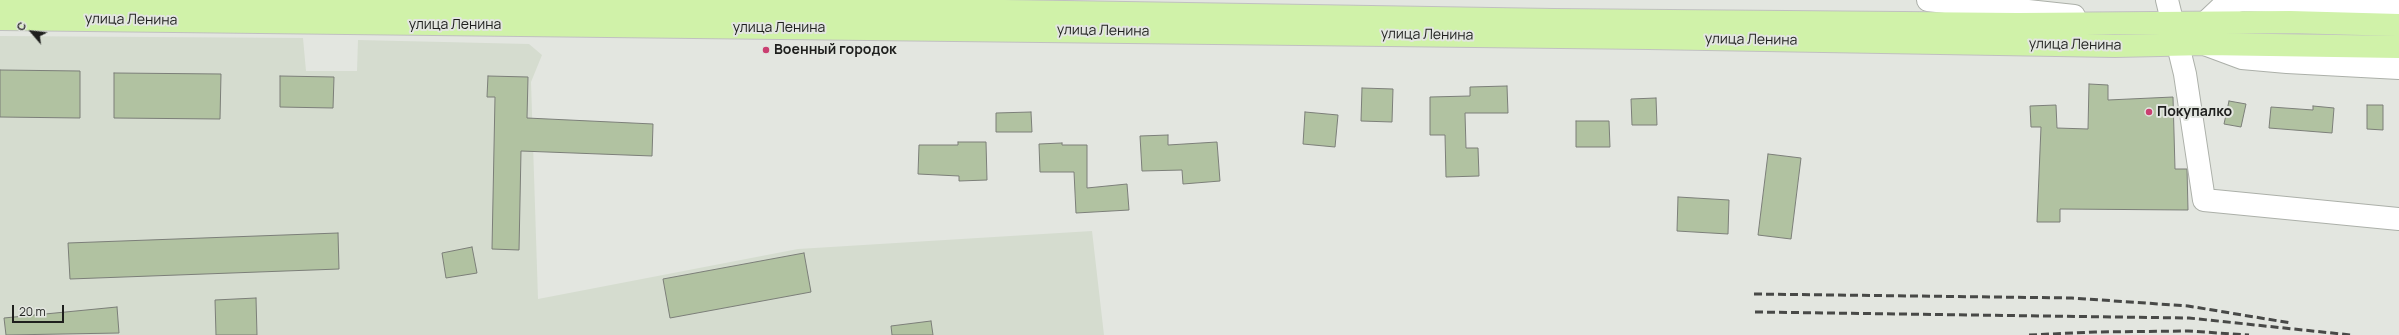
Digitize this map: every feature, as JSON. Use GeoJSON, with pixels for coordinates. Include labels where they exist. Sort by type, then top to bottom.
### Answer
{"type":"FeatureCollection","features":[{"type":"Feature","properties":{"kind":"main road","name":"улица Ленина"},"geometry":{"type":"LineString","coordinates":[[0,1],[750,12],[1562,20],[2115,23],[2206,22],[2399,25]]}},
{"type":"Feature","properties":{"kind":"main road","name":"улица Ленина"},"geometry":{"type":"LineString","coordinates":[[0,18],[750,12],[1696,39],[2115,46],[2206,44],[2399,47]]}},
{"type":"Feature","properties":{"kind":"street","name":"улица Ленина"},"geometry":{"type":"LineString","coordinates":[[1928,0],[2086,18],[2115,23]]}},
{"type":"Feature","properties":{"kind":"street"},"geometry":{"type":"LineString","coordinates":[[2167,0],[2179,45],[2204,200],[2399,220]]}},
{"type":"Feature","properties":{"kind":"street"},"geometry":{"type":"LineString","coordinates":[[2206,22],[2224,5],[2242,0],[2399,5]]}},
{"type":"Feature","properties":{"kind":"street","name":"улица Ленина"},"geometry":{"type":"LineString","coordinates":[[2206,44],[2242,58],[2399,68]]}},
{"type":"Feature","properties":{"kind":"shaded area"},"geometry":{"type":"Polygon","coordinates":[[[0,36],[303,38],[306,71],[357,71],[358,40],[529,44],[542,55],[531,82],[538,299],[798,249],[1092,231],[1104,335],[0,335],[0,36]]]}},
{"type":"Feature","properties":{"kind":"building"},"geometry":{"type":"Polygon","coordinates":[[[0,70],[80,71],[80,118],[0,117],[0,70]]]}},
{"type":"Feature","properties":{"kind":"building"},"geometry":{"type":"Polygon","coordinates":[[[114,73],[221,74],[220,119],[114,118],[114,73]]]}},
{"type":"Feature","properties":{"kind":"building"},"geometry":{"type":"Polygon","coordinates":[[[280,76],[334,77],[333,108],[280,107],[280,76]]]}},
{"type":"Feature","properties":{"kind":"building"},"geometry":{"type":"Polygon","coordinates":[[[488,76],[528,77],[527,118],[653,124],[652,156],[521,151],[519,250],[492,249],[495,97],[487,97],[488,76]]]}},
{"type":"Feature","properties":{"kind":"building"},"geometry":{"type":"Polygon","coordinates":[[[2089,84],[2108,85],[2108,100],[2173,97],[2175,169],[2187,169],[2188,210],[2060,209],[2060,222],[2037,222],[2041,127],[2031,127],[2030,106],[2056,105],[2057,128],[2088,129],[2089,84]]]}},
{"type":"Feature","properties":{"kind":"building"},"geometry":{"type":"Polygon","coordinates":[[[1507,86],[1508,113],[1465,113],[1466,148],[1478,148],[1479,176],[1446,177],[1445,135],[1430,135],[1430,97],[1470,96],[1470,87],[1507,86]]]}},
{"type":"Feature","properties":{"kind":"building"},"geometry":{"type":"Polygon","coordinates":[[[1362,88],[1393,89],[1392,122],[1361,121],[1362,88]]]}},
{"type":"Feature","properties":{"kind":"building"},"geometry":{"type":"Polygon","coordinates":[[[1656,98],[1657,125],[1632,125],[1631,99],[1656,98]]]}},
{"type":"Feature","properties":{"kind":"building"},"geometry":{"type":"Polygon","coordinates":[[[2229,101],[2246,104],[2241,127],[2224,124],[2229,101]]]}},
{"type":"Feature","properties":{"kind":"building"},"geometry":{"type":"Polygon","coordinates":[[[2367,105],[2383,105],[2383,130],[2367,129],[2367,105]]]}},
{"type":"Feature","properties":{"kind":"building"},"geometry":{"type":"Polygon","coordinates":[[[2313,106],[2334,108],[2332,133],[2269,128],[2271,107],[2313,110],[2313,106]]]}},
{"type":"Feature","properties":{"kind":"building"},"geometry":{"type":"Polygon","coordinates":[[[1031,112],[1032,132],[996,132],[996,113],[1031,112]]]}},
{"type":"Feature","properties":{"kind":"building"},"geometry":{"type":"Polygon","coordinates":[[[1305,112],[1338,115],[1335,147],[1303,144],[1305,112]]]}},
{"type":"Feature","properties":{"kind":"building"},"geometry":{"type":"Polygon","coordinates":[[[1576,121],[1609,121],[1610,147],[1576,147],[1576,121]]]}},
{"type":"Feature","properties":{"kind":"building"},"geometry":{"type":"Polygon","coordinates":[[[1168,135],[1168,145],[1217,142],[1220,181],[1183,184],[1182,170],[1142,171],[1140,136],[1168,135]]]}},
{"type":"Feature","properties":{"kind":"building"},"geometry":{"type":"Polygon","coordinates":[[[958,142],[986,142],[987,180],[959,181],[959,176],[918,174],[919,145],[958,145],[958,142]]]}},
{"type":"Feature","properties":{"kind":"building"},"geometry":{"type":"Polygon","coordinates":[[[1062,143],[1062,145],[1087,145],[1087,188],[1127,184],[1129,210],[1076,213],[1074,172],[1040,172],[1039,144],[1062,143]]]}},
{"type":"Feature","properties":{"kind":"building"},"geometry":{"type":"Polygon","coordinates":[[[1768,154],[1801,158],[1791,239],[1758,235],[1768,154]]]}},
{"type":"Feature","properties":{"kind":"building"},"geometry":{"type":"Polygon","coordinates":[[[1678,197],[1729,200],[1728,234],[1677,231],[1678,197]]]}},
{"type":"Feature","properties":{"kind":"building"},"geometry":{"type":"Polygon","coordinates":[[[338,233],[339,269],[70,279],[68,243],[338,233]]]}},
{"type":"Feature","properties":{"kind":"building"},"geometry":{"type":"Polygon","coordinates":[[[472,247],[477,273],[446,278],[442,253],[472,247]]]}},
{"type":"Feature","properties":{"kind":"building"},"geometry":{"type":"Polygon","coordinates":[[[804,253],[811,292],[670,318],[663,279],[804,253]]]}},
{"type":"Feature","properties":{"kind":"building"},"geometry":{"type":"Polygon","coordinates":[[[256,298],[257,335],[216,335],[215,300],[256,298]]]}},
{"type":"Feature","properties":{"kind":"building"},"geometry":{"type":"Polygon","coordinates":[[[117,307],[119,333],[6,335],[4,318],[117,307]]]}},
{"type":"Feature","properties":{"kind":"building"},"geometry":{"type":"Polygon","coordinates":[[[931,321],[933,335],[892,335],[891,326],[931,321]]]}},
{"type":"Feature","properties":{"kind":"railway"},"geometry":{"type":"LineString","coordinates":[[1754,294],[2072,298],[2188,306],[2291,323]]}},
{"type":"Feature","properties":{"kind":"railway"},"geometry":{"type":"LineString","coordinates":[[1755,312],[2189,318],[2351,335]]}},
{"type":"Feature","properties":{"kind":"railway"},"geometry":{"type":"LineString","coordinates":[[2029,335],[2095,332],[2188,331],[2249,335]]}},
{"type":"Feature","properties":{"kind":"place","name":"Военный городок"},"geometry":{"type":"Point","coordinates":[766,50]}},
{"type":"Feature","properties":{"kind":"place","name":"Покупалко"},"geometry":{"type":"Point","coordinates":[2149,112]}}]}
